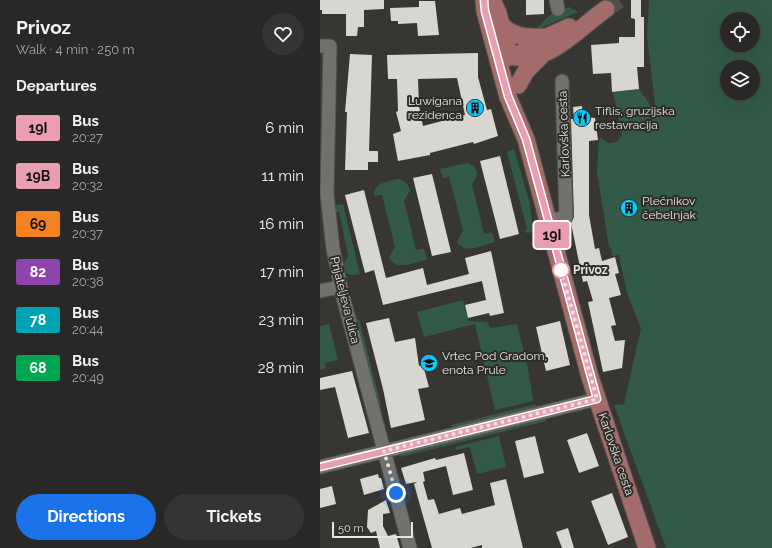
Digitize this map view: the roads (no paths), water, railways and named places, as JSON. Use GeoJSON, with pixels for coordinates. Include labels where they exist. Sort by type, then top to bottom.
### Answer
{"type":"FeatureCollection","features":[{"type":"Feature","properties":{"kind":"main road","name":"Karlovška cesta"},"geometry":{"type":"LineString","coordinates":[[484,0],[518,85],[526,139],[597,399],[648,548]]}},
{"type":"Feature","properties":{"kind":"main road","name":"Karlovška cesta"},"geometry":{"type":"LineString","coordinates":[[492,0],[497,32]]}},
{"type":"Feature","properties":{"kind":"main road"},"geometry":{"type":"LineString","coordinates":[[510,62],[548,37],[600,13],[585,26],[541,56],[526,71],[518,85]]}},
{"type":"Feature","properties":{"kind":"main road"},"geometry":{"type":"LineString","coordinates":[[497,32],[527,38],[548,37]]}},
{"type":"Feature","properties":{"kind":"main road"},"geometry":{"type":"LineString","coordinates":[[510,62],[541,56]]}},
{"type":"Feature","properties":{"kind":"main road","name":"Karlovška cesta"},"geometry":{"type":"LineString","coordinates":[[510,62],[508,96],[526,139]]}},
{"type":"Feature","properties":{"kind":"street","name":"Prijateljeva ulica"},"geometry":{"type":"LineString","coordinates":[[325,46],[328,203],[333,249],[340,287],[410,548]]}},
{"type":"Feature","properties":{"kind":"street","name":"Karlovška cesta"},"geometry":{"type":"LineString","coordinates":[[548,221],[566,217],[562,81]]}},
{"type":"Feature","properties":{"kind":"street"},"geometry":{"type":"LineString","coordinates":[[320,292],[340,287]]}},
{"type":"Feature","properties":{"kind":"street"},"geometry":{"type":"LineString","coordinates":[[320,467],[597,399]]}},
{"type":"Feature","properties":{"kind":"tunnel"},"geometry":{"type":"LineString","coordinates":[[606,9],[619,0]]}},
{"type":"Feature","properties":{"kind":"place","name":"Luwigana rezidenca"},"geometry":{"type":"Point","coordinates":[475,108]}},
{"type":"Feature","properties":{"kind":"place","name":"Tiflis, gruzijska restavracija"},"geometry":{"type":"Point","coordinates":[582,118]}},
{"type":"Feature","properties":{"kind":"place","name":"Plečnikov čebelnjak"},"geometry":{"type":"Point","coordinates":[629,208]}},
{"type":"Feature","properties":{"kind":"place","name":"Privoz"},"geometry":{"type":"Point","coordinates":[561,270]}},
{"type":"Feature","properties":{"kind":"place","name":"Vrtec Pod Gradom, enota Prule"},"geometry":{"type":"Point","coordinates":[429,363]}}]}
